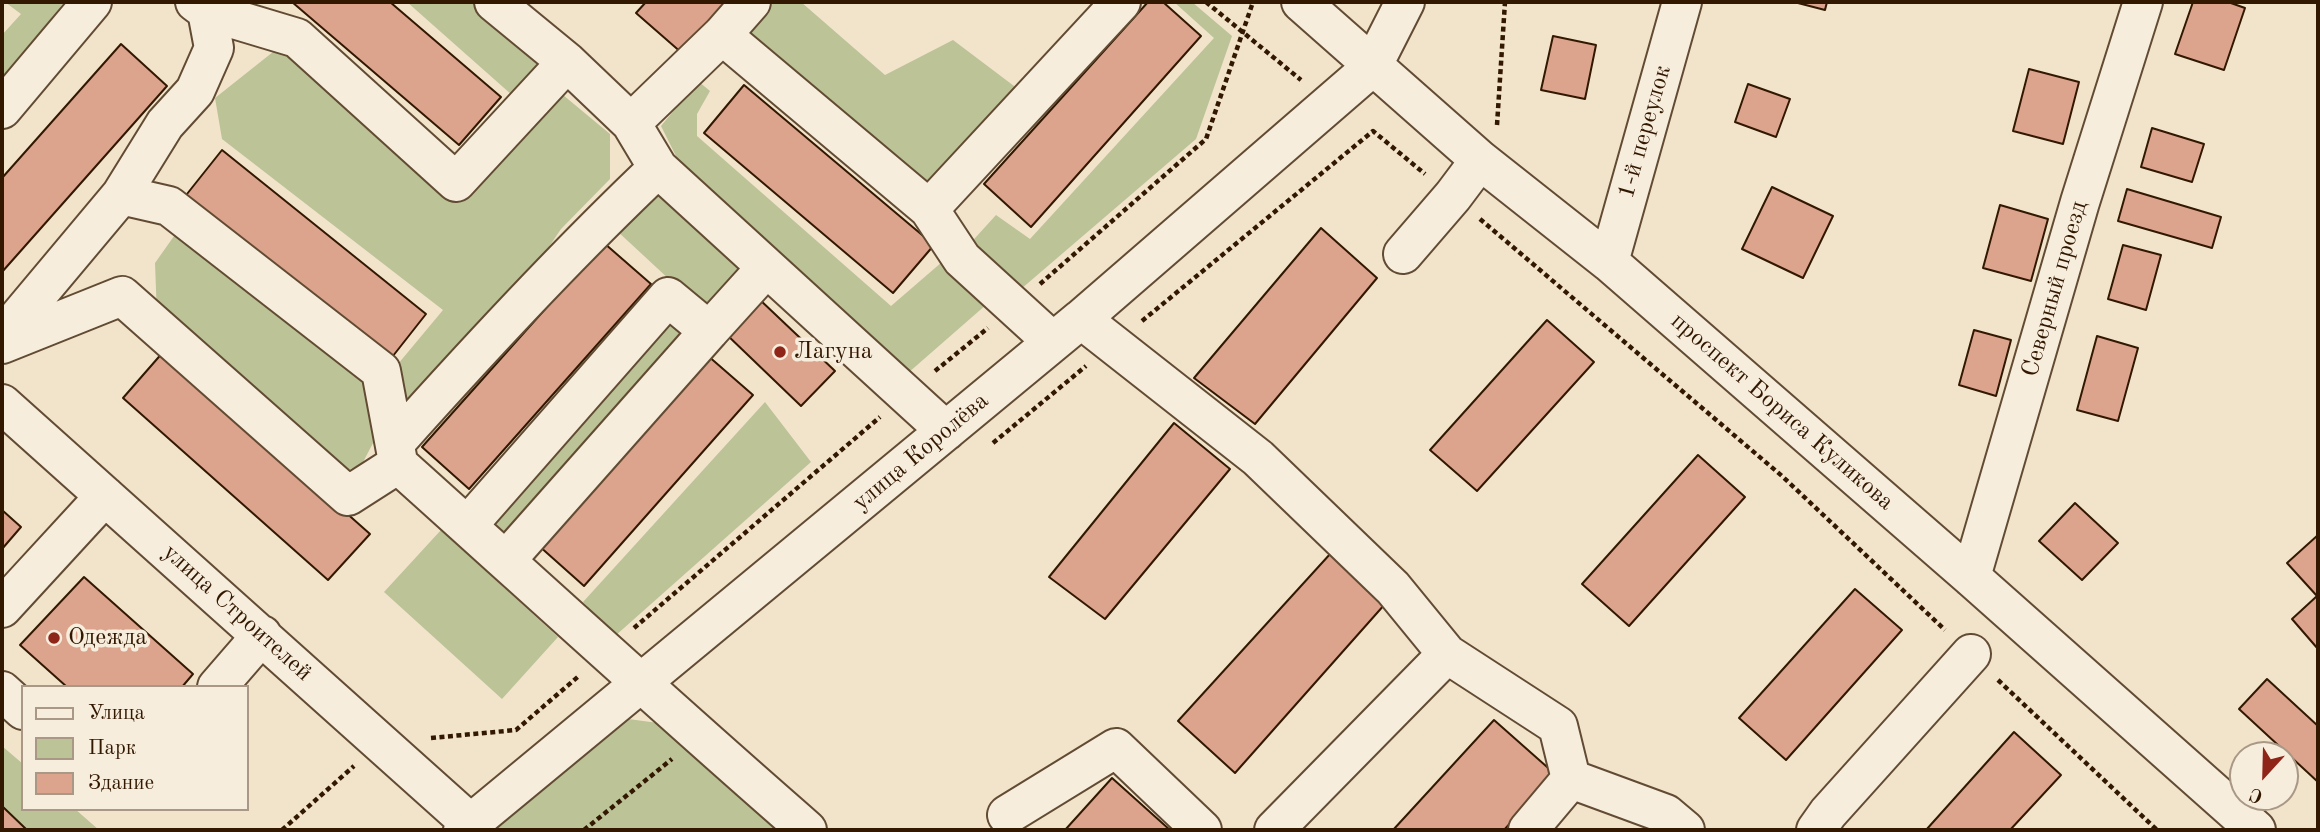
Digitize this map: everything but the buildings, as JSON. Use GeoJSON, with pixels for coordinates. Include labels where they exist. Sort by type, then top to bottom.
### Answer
{"type":"FeatureCollection","features":[{"type":"Feature","properties":{"kind":"street"},"geometry":{"type":"LineString","coordinates":[[2,109],[92,2]]}},
{"type":"Feature","properties":{"kind":"street"},"geometry":{"type":"LineString","coordinates":[[495,2],[566,62],[631,123],[658,168],[946,431]]}},
{"type":"Feature","properties":{"kind":"street"},"geometry":{"type":"LineString","coordinates":[[631,123],[722,35],[751,2]]}},
{"type":"Feature","properties":{"kind":"street"},"geometry":{"type":"LineString","coordinates":[[929,209],[1121,2]]}},
{"type":"Feature","properties":{"kind":"street","name":"проспект Бориса Куликова"},"geometry":{"type":"LineString","coordinates":[[1301,2],[1480,160],[1609,261],[2256,830]]}},
{"type":"Feature","properties":{"kind":"street"},"geometry":{"type":"LineString","coordinates":[[1372,67],[1405,2]]}},
{"type":"Feature","properties":{"kind":"street","name":"1-й переулок"},"geometry":{"type":"LineString","coordinates":[[1609,261],[1682,2]]}},
{"type":"Feature","properties":{"kind":"street","name":"Северный проезд"},"geometry":{"type":"LineString","coordinates":[[1971,577],[2076,215],[2143,2]]}},
{"type":"Feature","properties":{"kind":"street"},"geometry":{"type":"LineString","coordinates":[[201,6],[297,38],[456,182],[566,62]]}},
{"type":"Feature","properties":{"kind":"street"},"geometry":{"type":"LineString","coordinates":[[2,337],[121,195],[165,124],[195,91],[214,48],[201,6]]}},
{"type":"Feature","properties":{"kind":"street"},"geometry":{"type":"LineString","coordinates":[[722,35],[929,209],[962,259],[1014,307],[1067,331],[1113,345],[1258,458],[1393,588],[1447,654],[1558,726],[1572,779]]}},
{"type":"Feature","properties":{"kind":"street","name":"улица Королёва"},"geometry":{"type":"LineString","coordinates":[[467,827],[1067,331],[1372,67]]}},
{"type":"Feature","properties":{"kind":"street"},"geometry":{"type":"LineString","coordinates":[[1403,254],[1453,197],[1480,160]]}},
{"type":"Feature","properties":{"kind":"street"},"geometry":{"type":"LineString","coordinates":[[2,344],[122,296],[348,496],[397,454],[498,328],[593,229],[658,168]]}},
{"type":"Feature","properties":{"kind":"street"},"geometry":{"type":"LineString","coordinates":[[121,195],[169,206],[381,371],[397,454],[467,526],[507,559],[641,685],[807,830]]}},
{"type":"Feature","properties":{"kind":"street"},"geometry":{"type":"LineString","coordinates":[[507,559],[766,268]]}},
{"type":"Feature","properties":{"kind":"street"},"geometry":{"type":"LineString","coordinates":[[467,526],[668,297],[709,331]]}},
{"type":"Feature","properties":{"kind":"street","name":"улица Строителей"},"geometry":{"type":"LineString","coordinates":[[2,404],[381,742],[467,827]]}},
{"type":"Feature","properties":{"kind":"street"},"geometry":{"type":"LineString","coordinates":[[2,608],[105,496]]}},
{"type":"Feature","properties":{"kind":"street"},"geometry":{"type":"LineString","coordinates":[[219,685],[262,635]]}},
{"type":"Feature","properties":{"kind":"street"},"geometry":{"type":"LineString","coordinates":[[1274,830],[1447,654]]}},
{"type":"Feature","properties":{"kind":"street"},"geometry":{"type":"LineString","coordinates":[[1816,830],[1828,813],[1971,654]]}},
{"type":"Feature","properties":{"kind":"street"},"geometry":{"type":"LineString","coordinates":[[2,691],[21,708]]}},
{"type":"Feature","properties":{"kind":"street"},"geometry":{"type":"LineString","coordinates":[[1007,825],[1116,748],[1202,830]]}},
{"type":"Feature","properties":{"kind":"street"},"geometry":{"type":"LineString","coordinates":[[1528,830],[1572,779]]}},
{"type":"Feature","properties":{"kind":"street"},"geometry":{"type":"LineString","coordinates":[[1572,779],[1667,814],[1685,830]]}},
{"type":"Feature","properties":{"kind":"path"},"geometry":{"type":"LineString","coordinates":[[1206,2],[1330,104],[1373,131],[1782,476],[2157,830]]}},
{"type":"Feature","properties":{"kind":"path"},"geometry":{"type":"LineString","coordinates":[[282,830],[381,742],[516,730],[906,395],[1014,307],[1206,139],[1253,2]]}},
{"type":"Feature","properties":{"kind":"path"},"geometry":{"type":"LineString","coordinates":[[1480,160],[1496,137],[1505,2]]}},
{"type":"Feature","properties":{"kind":"path"},"geometry":{"type":"LineString","coordinates":[[986,449],[1373,131]]}},
{"type":"Feature","properties":{"kind":"path"},"geometry":{"type":"LineString","coordinates":[[584,830],[700,737]]}},
{"type":"Feature","properties":{"kind":"green space"},"geometry":{"type":"Polygon","coordinates":[[[5,2],[64,2],[2,81],[2,35],[21,14],[5,2]]]}},
{"type":"Feature","properties":{"kind":"green space"},"geometry":{"type":"Polygon","coordinates":[[[407,2],[471,2],[540,61],[512,95],[407,2]]]}},
{"type":"Feature","properties":{"kind":"green space"},"geometry":{"type":"Polygon","coordinates":[[[774,2],[801,2],[885,75],[953,40],[1018,89],[930,193],[745,39],[774,2]]]}},
{"type":"Feature","properties":{"kind":"green space"},"geometry":{"type":"Polygon","coordinates":[[[1174,2],[1192,2],[1232,36],[1196,139],[1014,295],[966,248],[996,215],[1030,239],[1214,38],[1174,2]]]}},
{"type":"Feature","properties":{"kind":"green space"},"geometry":{"type":"Polygon","coordinates":[[[278,48],[449,195],[557,90],[610,134],[610,179],[561,229],[517,294],[404,412],[393,370],[443,310],[222,139],[215,98],[278,48]]]}},
{"type":"Feature","properties":{"kind":"green space"},"geometry":{"type":"Polygon","coordinates":[[[698,81],[710,91],[697,114],[697,136],[891,306],[942,262],[987,304],[908,373],[678,160],[661,126],[698,81]]]}},
{"type":"Feature","properties":{"kind":"green space"},"geometry":{"type":"Polygon","coordinates":[[[661,183],[754,270],[711,318],[616,230],[661,183]]]}},
{"type":"Feature","properties":{"kind":"green space"},"geometry":{"type":"Polygon","coordinates":[[[179,229],[364,373],[382,426],[362,464],[336,475],[157,316],[155,263],[179,229]]]}},
{"type":"Feature","properties":{"kind":"green space"},"geometry":{"type":"Polygon","coordinates":[[[665,314],[692,337],[512,541],[487,519],[665,314]]]}},
{"type":"Feature","properties":{"kind":"green space"},"geometry":{"type":"Polygon","coordinates":[[[765,402],[811,462],[615,636],[583,602],[765,402]]]}},
{"type":"Feature","properties":{"kind":"green space"},"geometry":{"type":"Polygon","coordinates":[[[441,530],[558,637],[502,699],[384,592],[441,530]]]}},
{"type":"Feature","properties":{"kind":"green space"},"geometry":{"type":"Polygon","coordinates":[[[621,718],[658,723],[777,830],[482,830],[621,718]]]}},
{"type":"Feature","properties":{"kind":"green space"},"geometry":{"type":"Polygon","coordinates":[[[2,746],[21,762],[21,811],[77,811],[99,830],[2,830],[2,746]]]}},
{"type":"Feature","properties":{"kind":"place","name":"Лагуна"},"geometry":{"type":"Point","coordinates":[780,352]}},
{"type":"Feature","properties":{"kind":"place","name":"Одежда"},"geometry":{"type":"Point","coordinates":[54,638]}}]}
